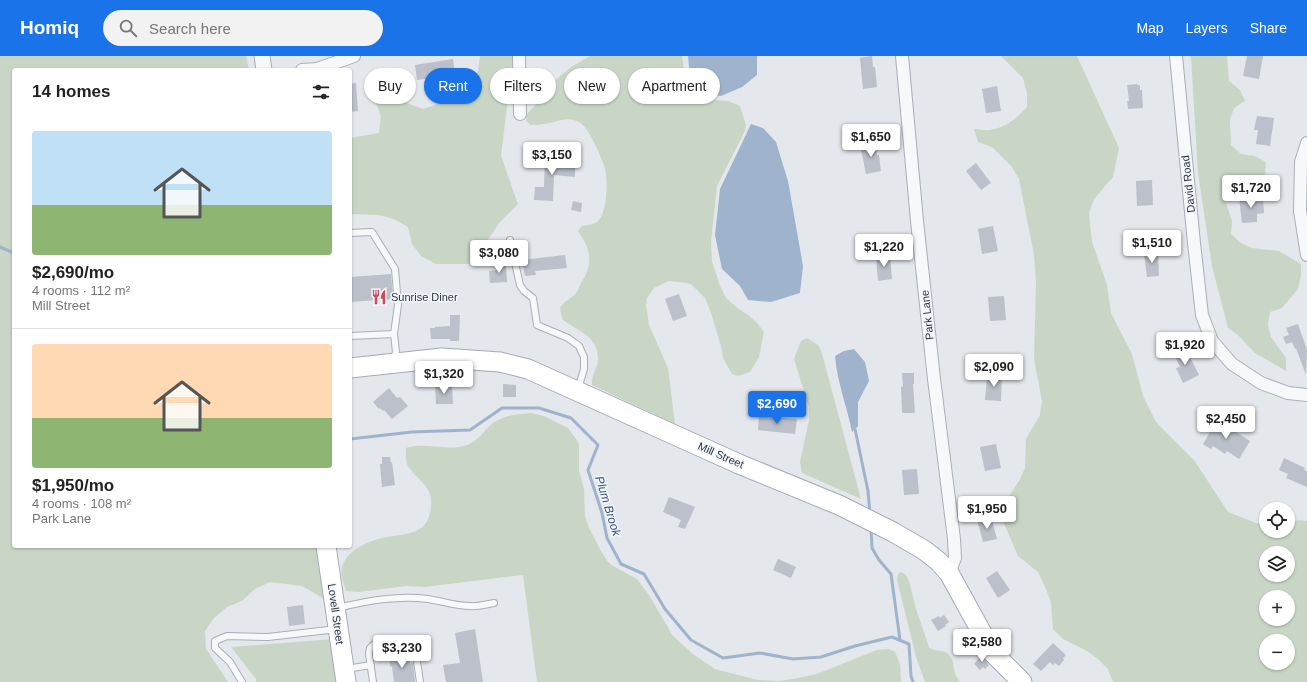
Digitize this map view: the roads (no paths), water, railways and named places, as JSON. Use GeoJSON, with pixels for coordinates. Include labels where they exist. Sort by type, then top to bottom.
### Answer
{"type":"FeatureCollection","features":[{"type":"Feature","properties":{"kind":"main road","name":"Mill Street"},"geometry":{"type":"LineString","coordinates":[[352,368],[442,358],[500,362],[528,369],[739,464],[839,505],[893,532],[924,550],[938,561],[949,573],[993,653],[1022,682]]}},
{"type":"Feature","properties":{"kind":"main road"},"geometry":{"type":"LineString","coordinates":[[352,377],[392,363]]}},
{"type":"Feature","properties":{"kind":"main road","name":"Lovell Street"},"geometry":{"type":"LineString","coordinates":[[326,548],[345,676]]}},
{"type":"Feature","properties":{"kind":"street"},"geometry":{"type":"LineString","coordinates":[[262,56],[264,68]]}},
{"type":"Feature","properties":{"kind":"street"},"geometry":{"type":"LineString","coordinates":[[320,68],[354,56]]}},
{"type":"Feature","properties":{"kind":"street"},"geometry":{"type":"LineString","coordinates":[[519,56],[520,114]]}},
{"type":"Feature","properties":{"kind":"street","name":"Park Lane"},"geometry":{"type":"LineString","coordinates":[[902,56],[934,379],[954,539],[955,558],[949,573]]}},
{"type":"Feature","properties":{"kind":"street","name":"David Road"},"geometry":{"type":"LineString","coordinates":[[1176,56],[1202,315],[1212,341],[1232,364],[1261,383],[1288,393],[1307,395]]}},
{"type":"Feature","properties":{"kind":"street"},"geometry":{"type":"LineString","coordinates":[[1307,143],[1302,162],[1300,211],[1307,254]]}},
{"type":"Feature","properties":{"kind":"lane"},"geometry":{"type":"LineString","coordinates":[[352,233],[372,232],[395,269],[398,304],[394,334],[396,352],[392,363]]}},
{"type":"Feature","properties":{"kind":"lane"},"geometry":{"type":"LineString","coordinates":[[510,240],[520,285],[532,298],[537,325],[568,338],[579,346],[582,352],[584,369],[577,390]]}},
{"type":"Feature","properties":{"kind":"lane"},"geometry":{"type":"LineString","coordinates":[[352,336],[394,334]]}},
{"type":"Feature","properties":{"kind":"lane"},"geometry":{"type":"LineString","coordinates":[[335,609],[390,598],[428,599],[452,605],[471,607],[494,603]]}},
{"type":"Feature","properties":{"kind":"lane"},"geometry":{"type":"LineString","coordinates":[[242,682],[230,662],[215,648],[215,641],[227,636],[268,637],[338,628]]}},
{"type":"Feature","properties":{"kind":"lane"},"geometry":{"type":"LineString","coordinates":[[373,682],[370,648],[373,645],[406,640],[412,642],[415,647],[420,682]]}},
{"type":"Feature","properties":{"kind":"lane"},"geometry":{"type":"LineString","coordinates":[[345,676],[371,665]]}},
{"type":"Feature","properties":{"kind":"water"},"geometry":{"type":"Polygon","coordinates":[[[688,56],[757,56],[757,75],[742,87],[721,96],[720,68],[689,68],[688,56]]]}},
{"type":"Feature","properties":{"kind":"water"},"geometry":{"type":"Polygon","coordinates":[[[751,124],[763,128],[776,142],[788,181],[803,266],[800,293],[771,302],[748,300],[740,286],[722,269],[715,235],[720,189],[751,124]]]}},
{"type":"Feature","properties":{"kind":"water"},"geometry":{"type":"Polygon","coordinates":[[[854,349],[865,362],[869,381],[858,402],[858,426],[852,432],[838,375],[835,356],[844,351],[854,349]]]}},
{"type":"Feature","properties":{"kind":"waterway","name":"Plum Brook"},"geometry":{"type":"LineString","coordinates":[[0,247],[12,252]]}},
{"type":"Feature","properties":{"kind":"waterway","name":"Plum Brook"},"geometry":{"type":"LineString","coordinates":[[352,439],[412,432],[470,430],[502,408],[539,408],[571,418],[598,445],[588,470],[602,513],[607,538],[621,564],[644,574],[665,609],[691,640],[723,658],[760,653],[793,659],[821,657],[855,646],[892,637],[909,644],[911,676],[913,682]]}},
{"type":"Feature","properties":{"kind":"waterway"},"geometry":{"type":"LineString","coordinates":[[855,429],[868,491],[870,514]]}},
{"type":"Feature","properties":{"kind":"waterway"},"geometry":{"type":"LineString","coordinates":[[871,529],[872,548],[879,560],[891,574],[900,640]]}},
{"type":"Feature","properties":{"kind":"place","name":"Sunrise Diner"},"geometry":{"type":"Point","coordinates":[379,297]}}]}
